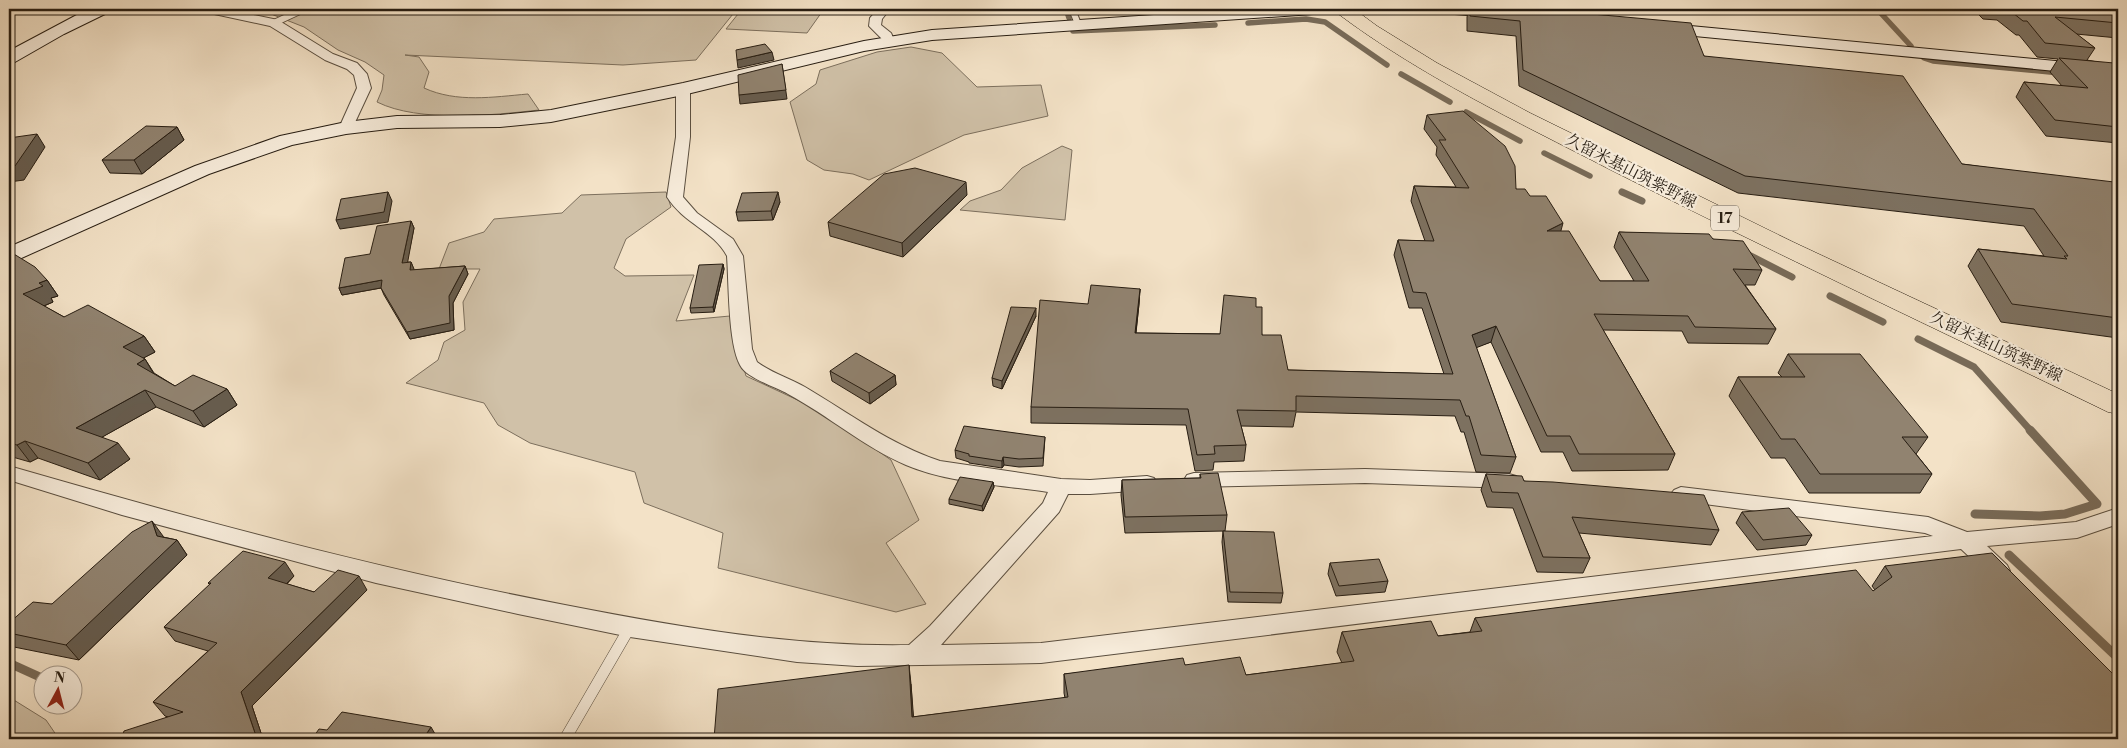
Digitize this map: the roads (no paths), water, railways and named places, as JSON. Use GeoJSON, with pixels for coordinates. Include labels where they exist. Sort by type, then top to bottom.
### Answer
{"type":"FeatureCollection","features":[{"type":"Feature","properties":{"kind":"main road","name":"久留米基山筑紫野線"},"geometry":{"type":"LineString","coordinates":[[1344,9],[1369,29],[1456,82],[1657,186],[2118,405]]}},
{"type":"Feature","properties":{"kind":"street"},"geometry":{"type":"LineString","coordinates":[[9,58],[58,30],[101,9]]}},
{"type":"Feature","properties":{"kind":"street"},"geometry":{"type":"LineString","coordinates":[[209,9],[274,23],[329,57],[352,66],[360,74],[364,88],[346,128]]}},
{"type":"Feature","properties":{"kind":"street"},"geometry":{"type":"LineString","coordinates":[[884,9],[876,18],[875,26],[887,36],[889,42]]}},
{"type":"Feature","properties":{"kind":"street"},"geometry":{"type":"LineString","coordinates":[[9,254],[202,170],[287,140],[346,128],[397,122],[500,121],[552,116],[683,89],[864,46],[1075,16],[1216,17],[1313,9]]}},
{"type":"Feature","properties":{"kind":"street"},"geometry":{"type":"LineString","coordinates":[[1455,9],[1524,15]]}},
{"type":"Feature","properties":{"kind":"street"},"geometry":{"type":"LineString","coordinates":[[1643,27],[2118,72]]}},
{"type":"Feature","properties":{"kind":"street"},"geometry":{"type":"LineString","coordinates":[[683,89],[683,137],[675,197],[688,215],[728,243],[735,256],[743,349],[749,365],[757,371],[796,390],[888,448],[914,460],[939,468],[1061,486],[1090,487],[1174,481],[1365,476],[1527,482]]}},
{"type":"Feature","properties":{"kind":"street"},"geometry":{"type":"LineString","coordinates":[[9,474],[122,507],[376,574],[630,627],[797,652],[857,656],[1041,653],[1966,540],[2077,530],[2118,516]]}},
{"type":"Feature","properties":{"kind":"street"},"geometry":{"type":"LineString","coordinates":[[914,655],[938,633],[1051,507],[1061,486]]}},
{"type":"Feature","properties":{"kind":"street"},"geometry":{"type":"LineString","coordinates":[[1659,492],[1928,525],[1966,540],[2017,588]]}},
{"type":"Feature","properties":{"kind":"lane"},"geometry":{"type":"LineString","coordinates":[[274,23],[304,9]]}},
{"type":"Feature","properties":{"kind":"lane"},"geometry":{"type":"LineString","coordinates":[[565,739],[630,627]]}},
{"type":"Feature","properties":{"kind":"waterway"},"geometry":{"type":"LineString","coordinates":[[1066,9],[1069,18]]}},
{"type":"Feature","properties":{"kind":"waterway"},"geometry":{"type":"LineString","coordinates":[[1877,9],[1911,46]]}},
{"type":"Feature","properties":{"kind":"waterway"},"geometry":{"type":"LineString","coordinates":[[1248,23],[1306,19],[1325,22],[1387,65]]}},
{"type":"Feature","properties":{"kind":"waterway"},"geometry":{"type":"LineString","coordinates":[[1073,31],[1215,25]]}},
{"type":"Feature","properties":{"kind":"waterway"},"geometry":{"type":"LineString","coordinates":[[1924,58],[1933,61],[2060,73]]}},
{"type":"Feature","properties":{"kind":"waterway"},"geometry":{"type":"LineString","coordinates":[[1401,74],[1450,102]]}},
{"type":"Feature","properties":{"kind":"waterway"},"geometry":{"type":"LineString","coordinates":[[1466,112],[1520,141]]}},
{"type":"Feature","properties":{"kind":"waterway"},"geometry":{"type":"LineString","coordinates":[[1544,153],[1590,176]]}},
{"type":"Feature","properties":{"kind":"waterway"},"geometry":{"type":"LineString","coordinates":[[1622,192],[1642,201]]}},
{"type":"Feature","properties":{"kind":"waterway"},"geometry":{"type":"LineString","coordinates":[[1745,253],[1792,277]]}},
{"type":"Feature","properties":{"kind":"waterway"},"geometry":{"type":"LineString","coordinates":[[1830,296],[1883,322]]}},
{"type":"Feature","properties":{"kind":"waterway"},"geometry":{"type":"LineString","coordinates":[[1918,339],[1974,367],[2031,431]]}},
{"type":"Feature","properties":{"kind":"waterway"},"geometry":{"type":"LineString","coordinates":[[1975,514],[2040,516],[2065,514],[2097,504],[2030,430]]}},
{"type":"Feature","properties":{"kind":"waterway"},"geometry":{"type":"LineString","coordinates":[[2009,555],[2118,658]]}},
{"type":"Feature","properties":{"kind":"waterway"},"geometry":{"type":"LineString","coordinates":[[9,663],[32,673]]}}]}
